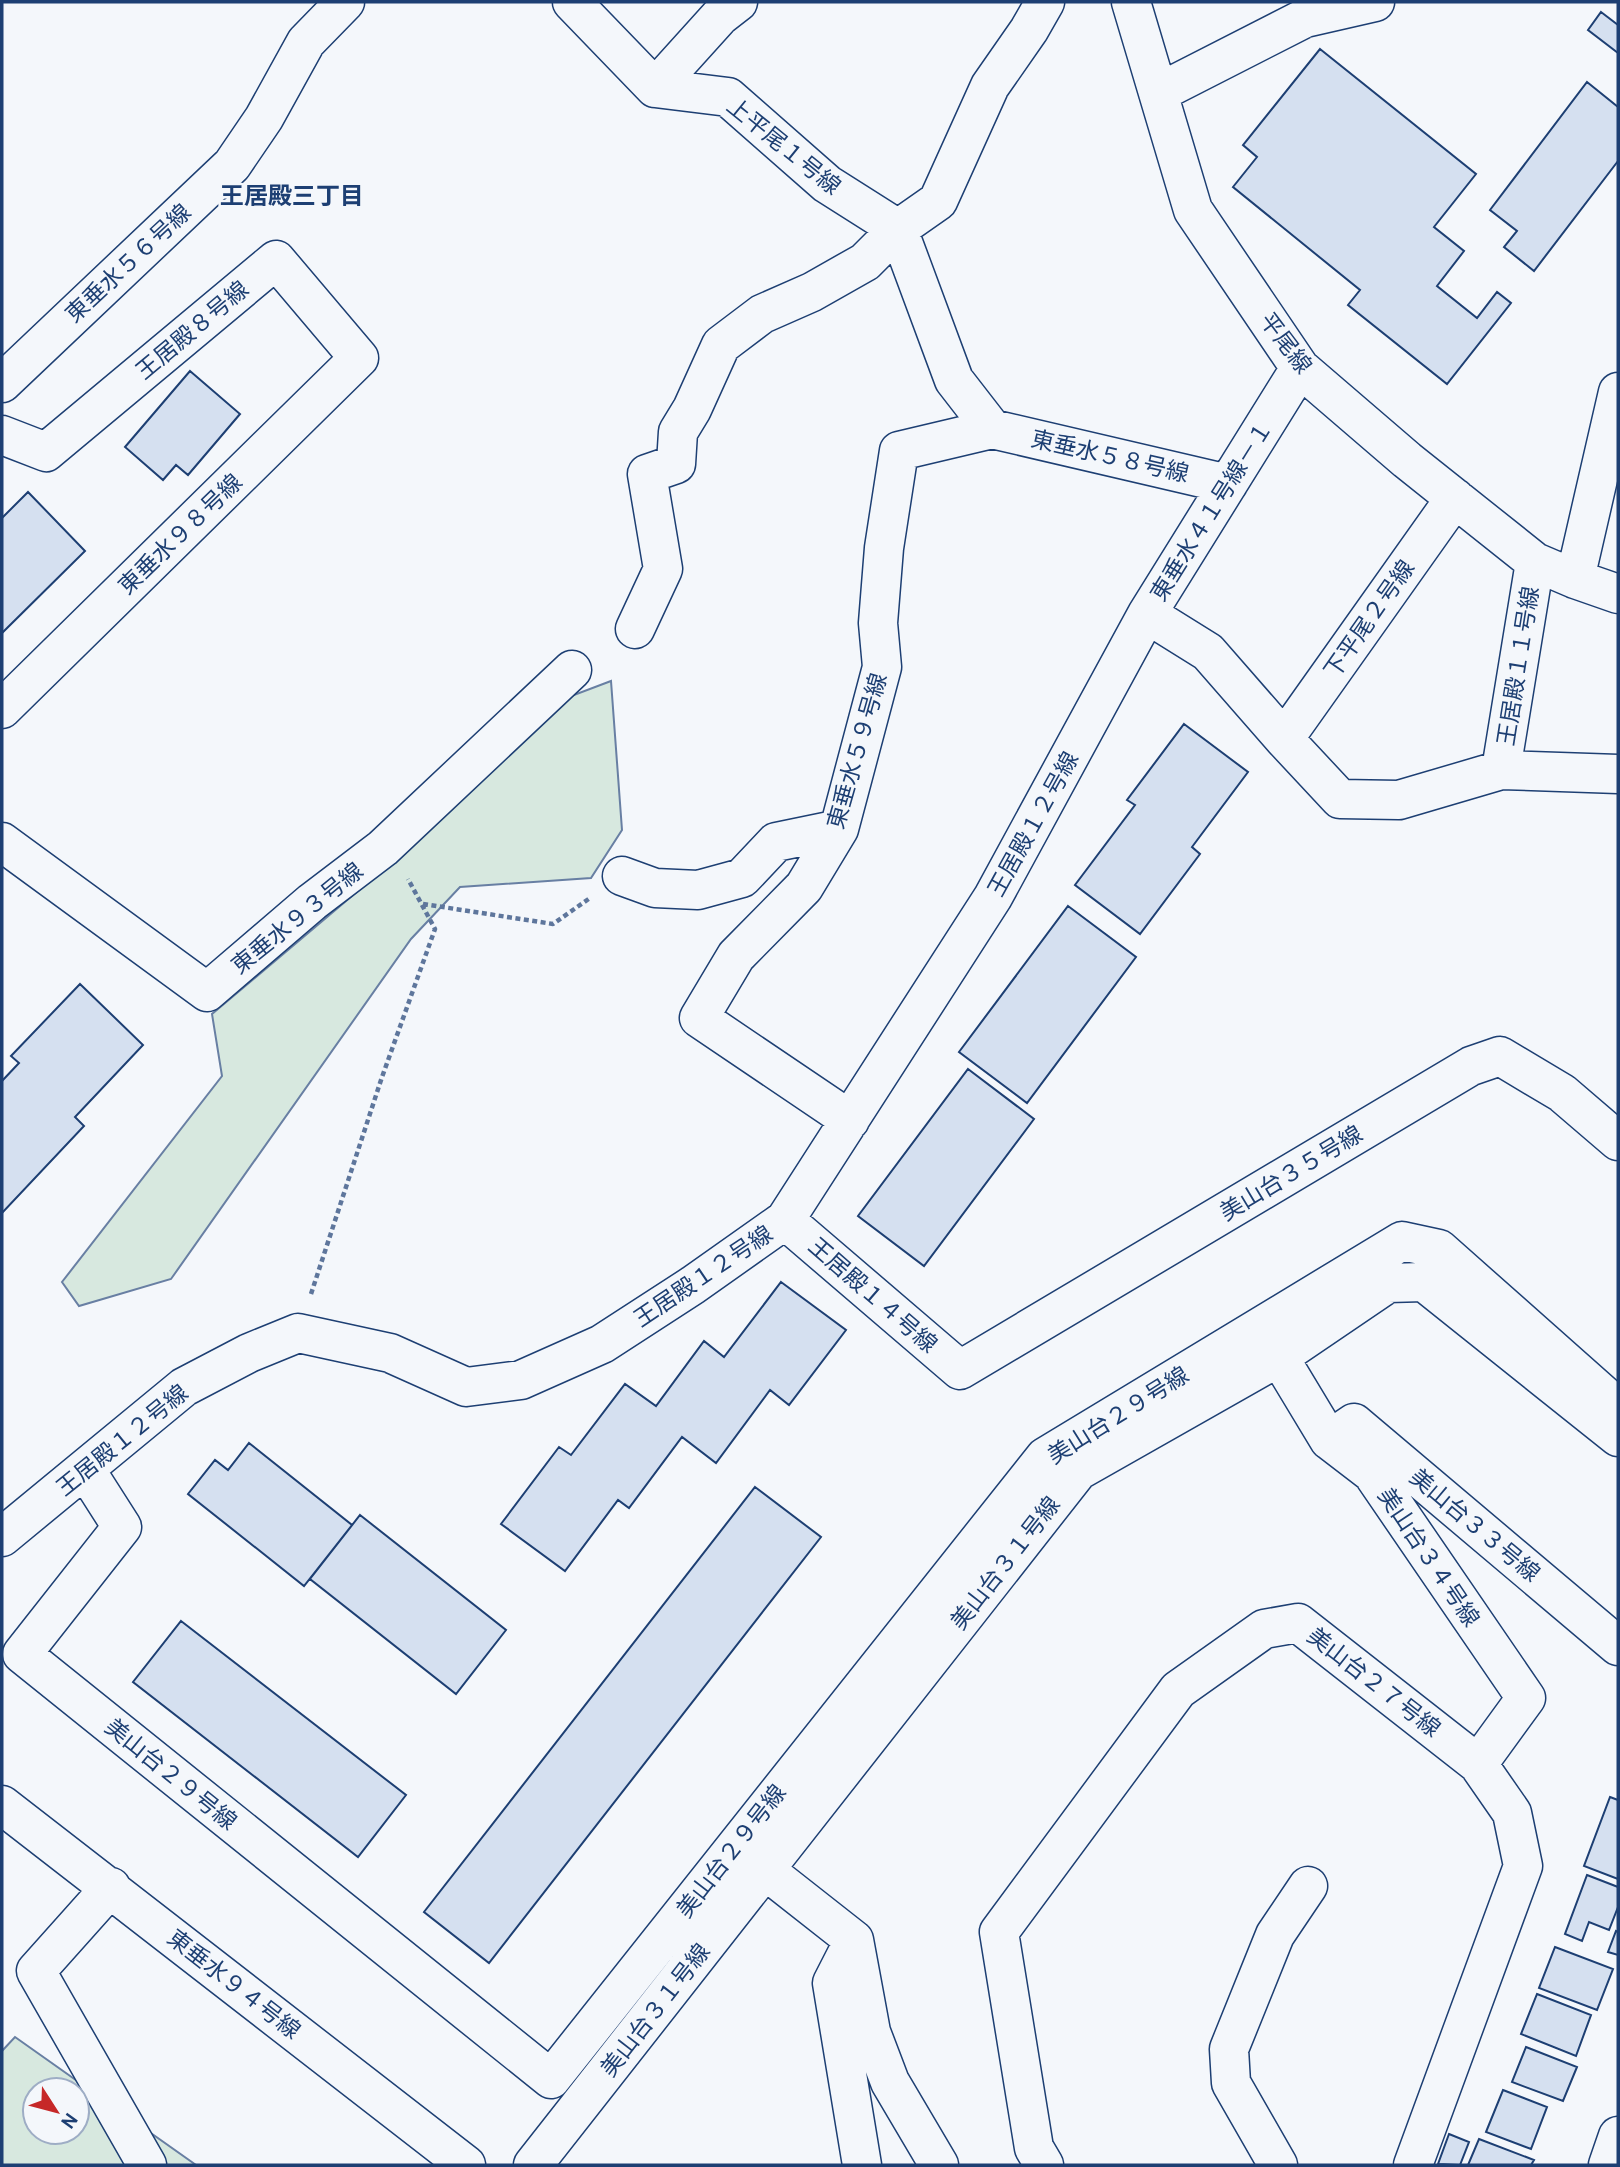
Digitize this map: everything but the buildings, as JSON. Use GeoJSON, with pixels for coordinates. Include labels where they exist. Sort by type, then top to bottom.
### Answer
{"type":"FeatureCollection","features":[{"type":"Feature","properties":{"kind":"street","name":"東垂水５６号線"},"geometry":{"type":"LineString","coordinates":[[2,383],[232,165],[264,118],[306,42],[345,2]]}},
{"type":"Feature","properties":{"kind":"street"},"geometry":{"type":"LineString","coordinates":[[572,2],[655,88],[720,16],[738,2]]}},
{"type":"Feature","properties":{"kind":"street"},"geometry":{"type":"LineString","coordinates":[[635,629],[663,569],[647,474],[676,464],[678,432],[692,409],[721,345],[762,314],[812,292],[865,262],[898,229],[938,201],[990,86],[1045,2]]}},
{"type":"Feature","properties":{"kind":"street","name":"平尾線"},"geometry":{"type":"LineString","coordinates":[[1131,2],[1193,209],[1300,368],[1535,562],[1618,594]]}},
{"type":"Feature","properties":{"kind":"street"},"geometry":{"type":"LineString","coordinates":[[1158,93],[1305,18],[1375,2]]}},
{"type":"Feature","properties":{"kind":"street","name":"上平尾１号線"},"geometry":{"type":"LineString","coordinates":[[655,88],[728,97],[827,184],[898,229]]}},
{"type":"Feature","properties":{"kind":"street"},"geometry":{"type":"LineString","coordinates":[[898,229],[954,380],[992,429]]}},
{"type":"Feature","properties":{"kind":"street","name":"王居殿８号線"},"geometry":{"type":"LineString","coordinates":[[2,435],[46,452],[276,260],[359,358]]}},
{"type":"Feature","properties":{"kind":"street","name":"東垂水９８号線"},"geometry":{"type":"LineString","coordinates":[[2,709],[359,358]]}},
{"type":"Feature","properties":{"kind":"street","name":"東垂水４１号線－１"},"geometry":{"type":"LineString","coordinates":[[1300,368],[1147,614],[1208,652],[1340,799],[1399,800],[1501,770],[1618,774]]}},
{"type":"Feature","properties":{"kind":"street"},"geometry":{"type":"LineString","coordinates":[[1575,579],[1618,392]]}},
{"type":"Feature","properties":{"kind":"street","name":"東垂水５８号線"},"geometry":{"type":"LineString","coordinates":[[992,429],[1228,484]]}},
{"type":"Feature","properties":{"kind":"street","name":"東垂水５９号線"},"geometry":{"type":"LineString","coordinates":[[850,1120],[699,1018],[736,956],[804,887],[839,829],[882,667],[878,623],[884,548],[899,451],[992,429]]}},
{"type":"Feature","properties":{"kind":"street","name":"下平尾２号線"},"geometry":{"type":"LineString","coordinates":[[1284,739],[1455,498]]}},
{"type":"Feature","properties":{"kind":"street","name":"王居殿１１号線"},"geometry":{"type":"LineString","coordinates":[[1501,770],[1535,562]]}},
{"type":"Feature","properties":{"kind":"street","name":"王居殿１２号線"},"geometry":{"type":"LineString","coordinates":[[2,1537],[184,1387],[249,1353],[298,1333],[390,1353],[466,1387],[522,1380],[602,1344],[693,1285],[785,1220],[993,897],[1147,614]]}},
{"type":"Feature","properties":{"kind":"street","name":"東垂水９３号線"},"geometry":{"type":"LineString","coordinates":[[2,842],[207,992],[312,902],[383,848],[572,670]]}},
{"type":"Feature","properties":{"kind":"street"},"geometry":{"type":"LineString","coordinates":[[622,876],[654,888],[698,890],[742,878],[776,842],[839,829]]}},
{"type":"Feature","properties":{"kind":"street","name":"美山台３５号線"},"geometry":{"type":"LineString","coordinates":[[960,1370],[1471,1066],[1500,1056],[1562,1093],[1618,1141]]}},
{"type":"Feature","properties":{"kind":"street","name":"王居殿１４号線"},"geometry":{"type":"LineString","coordinates":[[785,1220],[960,1370]]}},
{"type":"Feature","properties":{"kind":"street","name":"美山台２９号線"},"geometry":{"type":"LineString","coordinates":[[85,1469],[122,1527],[22,1654],[551,2079],[1045,1457],[1402,1241],[1439,1249],[1618,1408]]}},
{"type":"Feature","properties":{"kind":"street","name":"美山台３１号線"},"geometry":{"type":"LineString","coordinates":[[533,2165],[1078,1471],[1279,1357],[1388,1283],[1424,1282],[1618,1437]]}},
{"type":"Feature","properties":{"kind":"street","name":"美山台３４号線"},"geometry":{"type":"LineString","coordinates":[[1279,1357],[1329,1440],[1372,1473],[1526,1699],[1478,1764]]}},
{"type":"Feature","properties":{"kind":"street","name":"美山台３３号線"},"geometry":{"type":"LineString","coordinates":[[1329,1440],[1354,1423],[1618,1646]]}},
{"type":"Feature","properties":{"kind":"street","name":"美山台２７号線"},"geometry":{"type":"LineString","coordinates":[[1044,2165],[1034,2148],[999,1932],[1178,1690],[1264,1629],[1298,1623],[1478,1764],[1512,1813],[1523,1866],[1413,2165]]}},
{"type":"Feature","properties":{"kind":"street","name":"東垂水９４号線"},"geometry":{"type":"LineString","coordinates":[[2,1805],[466,2165]]}},
{"type":"Feature","properties":{"kind":"street"},"geometry":{"type":"LineString","coordinates":[[765,1870],[854,1940],[871,2032],[890,2082],[939,2165]]}},
{"type":"Feature","properties":{"kind":"street"},"geometry":{"type":"LineString","coordinates":[[1278,2165],[1231,2083],[1229,2049],[1275,1935],[1308,1886]]}},
{"type":"Feature","properties":{"kind":"street"},"geometry":{"type":"LineString","coordinates":[[111,1887],[36,1971],[147,2165]]}},
{"type":"Feature","properties":{"kind":"street"},"geometry":{"type":"LineString","coordinates":[[854,1940],[832,1983],[862,2165]]}},
{"type":"Feature","properties":{"kind":"street"},"geometry":{"type":"LineString","coordinates":[[1608,2165],[1618,2136]]}},
{"type":"Feature","properties":{"kind":"path"},"geometry":{"type":"LineString","coordinates":[[298,1333],[382,1077],[435,929],[413,885],[383,848]]}},
{"type":"Feature","properties":{"kind":"path"},"geometry":{"type":"LineString","coordinates":[[422,904],[553,924],[622,876]]}},
{"type":"Feature","properties":{"kind":"shaded area"},"geometry":{"type":"Polygon","coordinates":[[[611,681],[622,830],[591,878],[460,887],[411,939],[171,1279],[79,1306],[62,1282],[222,1076],[212,1014],[378,874],[550,704],[611,681]]]}},
{"type":"Feature","properties":{"kind":"shaded area"},"geometry":{"type":"Polygon","coordinates":[[[15,2037],[70,2076],[21,2076],[21,2146],[91,2146],[91,2091],[196,2165],[2,2165],[2,2051],[15,2037]]]}},
{"type":"Feature","properties":{"kind":"district","name":"王居殿三丁目"},"geometry":{"type":"Point","coordinates":[292,196]}}]}
